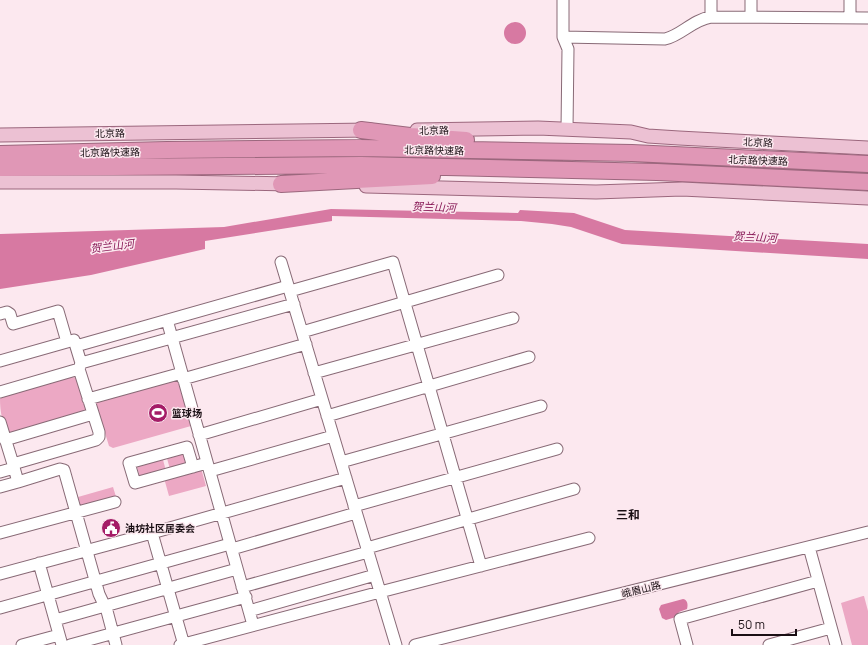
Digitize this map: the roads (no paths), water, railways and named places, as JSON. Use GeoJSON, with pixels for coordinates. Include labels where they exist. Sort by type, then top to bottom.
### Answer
{"type":"FeatureCollection","features":[{"type":"Feature","properties":{"kind":"highway"},"geometry":{"type":"LineString","coordinates":[[361,130],[465,140],[598,143],[703,158]]}},
{"type":"Feature","properties":{"kind":"highway","name":"北京路快速路"},"geometry":{"type":"LineString","coordinates":[[0,168],[360,148],[632,154],[868,164]]}},
{"type":"Feature","properties":{"kind":"highway","name":"北京路快速路"},"geometry":{"type":"LineString","coordinates":[[0,154],[657,172],[868,182]]}},
{"type":"Feature","properties":{"kind":"highway"},"geometry":{"type":"LineString","coordinates":[[282,184],[425,176],[587,178],[657,172]]}},
{"type":"Feature","properties":{"kind":"main road","name":"北京路"},"geometry":{"type":"LineString","coordinates":[[0,135],[538,128],[631,132],[648,136],[868,148]]}},
{"type":"Feature","properties":{"kind":"main road"},"geometry":{"type":"LineString","coordinates":[[0,182],[176,182],[596,192],[682,189],[868,198]]}},
{"type":"Feature","properties":{"kind":"street"},"geometry":{"type":"LineString","coordinates":[[563,0],[563,37],[568,49],[567,130]]}},
{"type":"Feature","properties":{"kind":"street"},"geometry":{"type":"LineString","coordinates":[[711,0],[711,17]]}},
{"type":"Feature","properties":{"kind":"street"},"geometry":{"type":"LineString","coordinates":[[751,0],[751,17]]}},
{"type":"Feature","properties":{"kind":"street"},"geometry":{"type":"LineString","coordinates":[[850,0],[850,18]]}},
{"type":"Feature","properties":{"kind":"street"},"geometry":{"type":"LineString","coordinates":[[563,37],[665,39],[673,37],[702,19],[711,17],[868,18]]}},
{"type":"Feature","properties":{"kind":"street"},"geometry":{"type":"LineString","coordinates":[[281,262],[396,645]]}},
{"type":"Feature","properties":{"kind":"street"},"geometry":{"type":"LineString","coordinates":[[0,361],[394,262],[481,566]]}},
{"type":"Feature","properties":{"kind":"street"},"geometry":{"type":"LineString","coordinates":[[302,332],[498,275]]}},
{"type":"Feature","properties":{"kind":"street"},"geometry":{"type":"LineString","coordinates":[[0,392],[172,338],[294,304]]}},
{"type":"Feature","properties":{"kind":"street"},"geometry":{"type":"LineString","coordinates":[[0,314],[7,312],[10,314],[13,324],[58,311],[80,366],[88,399],[99,432],[99,437],[96,440],[13,466],[0,472]]}},
{"type":"Feature","properties":{"kind":"street"},"geometry":{"type":"LineString","coordinates":[[314,373],[513,318]]}},
{"type":"Feature","properties":{"kind":"street"},"geometry":{"type":"LineString","coordinates":[[167,320],[253,625]]}},
{"type":"Feature","properties":{"kind":"street"},"geometry":{"type":"LineString","coordinates":[[88,399],[306,344]]}},
{"type":"Feature","properties":{"kind":"street"},"geometry":{"type":"LineString","coordinates":[[327,416],[529,357]]}},
{"type":"Feature","properties":{"kind":"street"},"geometry":{"type":"LineString","coordinates":[[199,435],[322,399]]}},
{"type":"Feature","properties":{"kind":"street"},"geometry":{"type":"LineString","coordinates":[[341,462],[541,406]]}},
{"type":"Feature","properties":{"kind":"street"},"geometry":{"type":"LineString","coordinates":[[18,482],[2,431],[93,414]]}},
{"type":"Feature","properties":{"kind":"street"},"geometry":{"type":"LineString","coordinates":[[193,467],[187,447],[129,463],[135,483],[193,467],[209,467],[333,436]]}},
{"type":"Feature","properties":{"kind":"street"},"geometry":{"type":"LineString","coordinates":[[0,608],[231,546],[557,449]]}},
{"type":"Feature","properties":{"kind":"street"},"geometry":{"type":"LineString","coordinates":[[0,487],[64,470],[95,582],[105,606],[116,645]]}},
{"type":"Feature","properties":{"kind":"street"},"geometry":{"type":"LineString","coordinates":[[0,574],[346,478]]}},
{"type":"Feature","properties":{"kind":"street"},"geometry":{"type":"LineString","coordinates":[[70,645],[176,617],[367,550],[574,490]]}},
{"type":"Feature","properties":{"kind":"street"},"geometry":{"type":"LineString","coordinates":[[0,533],[115,502]]}},
{"type":"Feature","properties":{"kind":"street","name":"峨眉山路"},"geometry":{"type":"LineString","coordinates":[[415,645],[868,532]]}},
{"type":"Feature","properties":{"kind":"street"},"geometry":{"type":"LineString","coordinates":[[152,533],[176,617],[182,645],[253,625],[589,538]]}},
{"type":"Feature","properties":{"kind":"street"},"geometry":{"type":"LineString","coordinates":[[809,547],[836,645]]}},
{"type":"Feature","properties":{"kind":"street"},"geometry":{"type":"LineString","coordinates":[[22,645],[61,640],[39,563]]}},
{"type":"Feature","properties":{"kind":"street"},"geometry":{"type":"LineString","coordinates":[[55,620],[238,569]]}},
{"type":"Feature","properties":{"kind":"street"},"geometry":{"type":"LineString","coordinates":[[249,611],[375,575]]}},
{"type":"Feature","properties":{"kind":"street"},"geometry":{"type":"LineString","coordinates":[[687,645],[680,619],[818,582]]}},
{"type":"Feature","properties":{"kind":"street"},"geometry":{"type":"LineString","coordinates":[[769,645],[831,628]]}},
{"type":"Feature","properties":{"kind":"water"},"geometry":{"type":"Polygon","coordinates":[[[515,22],[523,25],[526,33],[523,41],[515,44],[507,41],[504,33],[507,25],[515,22]]]}},
{"type":"Feature","properties":{"kind":"water","name":"贺兰山河"},"geometry":{"type":"Polygon","coordinates":[[[331,209],[518,213],[520,210],[574,213],[625,230],[868,244],[868,259],[622,244],[571,227],[521,221],[332,216],[332,221],[205,241],[205,249],[91,275],[0,289],[0,234],[224,227],[331,209]]]}},
{"type":"Feature","properties":{"kind":"water"},"geometry":{"type":"Polygon","coordinates":[[[683,599],[687,602],[687,609],[679,612],[676,617],[666,620],[662,618],[659,609],[661,605],[683,599]]]}},
{"type":"Feature","properties":{"kind":"place","name":"篮球场"},"geometry":{"type":"Point","coordinates":[158,413]}},
{"type":"Feature","properties":{"kind":"place","name":"油坊社区居委会"},"geometry":{"type":"Point","coordinates":[111,528]}},
{"type":"Feature","properties":{"kind":"district","name":"三和"},"geometry":{"type":"Point","coordinates":[628,515]}}]}
